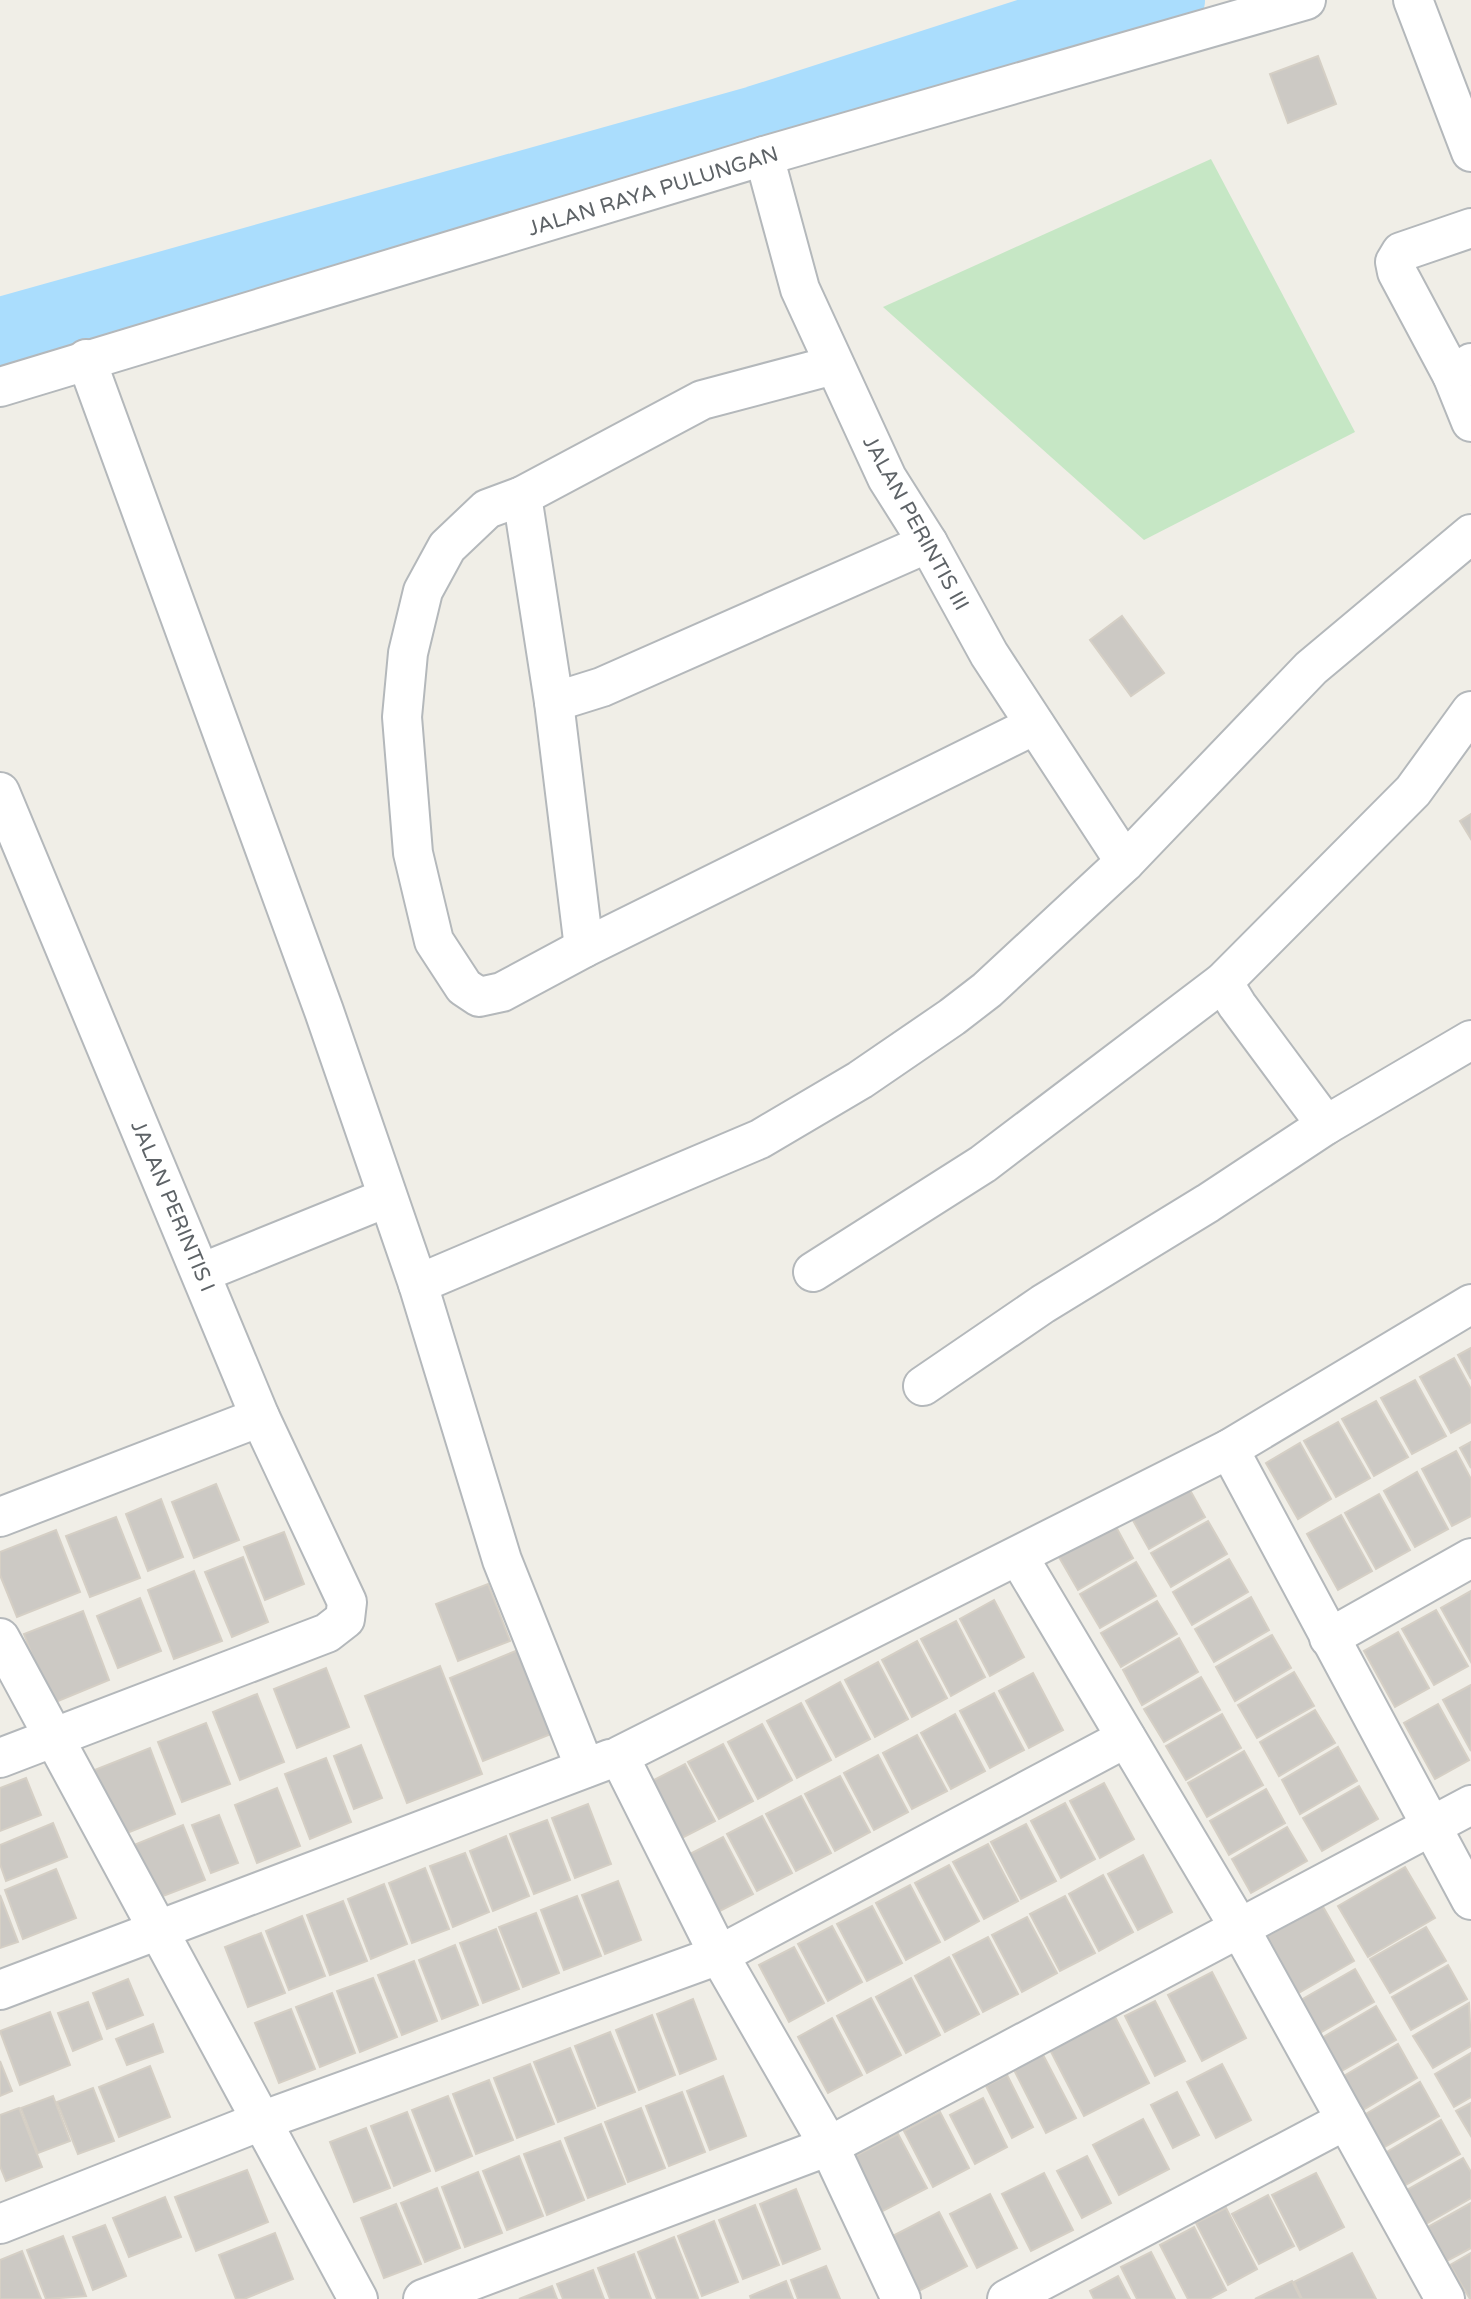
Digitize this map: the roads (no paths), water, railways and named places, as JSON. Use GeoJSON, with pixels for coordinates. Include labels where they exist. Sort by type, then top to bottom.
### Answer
{"type":"FeatureCollection","features":[{"type":"Feature","properties":{"kind":"street","name":"JALAN RAYA PULUNGAN"},"geometry":{"type":"LineString","coordinates":[[0,387],[86,359],[207,327],[764,156],[1306,0]]}},
{"type":"Feature","properties":{"kind":"street"},"geometry":{"type":"LineString","coordinates":[[1413,0],[1471,152]]}},
{"type":"Feature","properties":{"kind":"street","name":"JALAN PERINTIS III"},"geometry":{"type":"LineString","coordinates":[[764,156],[800,289],[887,478],[928,543],[989,654],[1125,862]]}},
{"type":"Feature","properties":{"kind":"street"},"geometry":{"type":"LineString","coordinates":[[1471,228],[1401,252],[1395,262],[1396,272],[1461,369],[1471,422]]}},
{"type":"Feature","properties":{"kind":"street"},"geometry":{"type":"LineString","coordinates":[[86,359],[324,1010],[386,1198],[418,1284],[502,1560],[602,1762],[719,1955],[829,2146],[901,2299]]}},
{"type":"Feature","properties":{"kind":"street"},"geometry":{"type":"LineString","coordinates":[[834,365],[702,400],[522,496],[487,509],[447,547],[423,591],[408,653],[402,717],[413,853],[434,941],[464,987],[480,997],[502,992],[584,948],[1035,725]]}},
{"type":"Feature","properties":{"kind":"street"},"geometry":{"type":"LineString","coordinates":[[522,496],[554,702],[584,948]]}},
{"type":"Feature","properties":{"kind":"street"},"geometry":{"type":"LineString","coordinates":[[418,1284],[760,1139],[860,1080],[987,990],[1125,862],[1311,668],[1471,534]]}},
{"type":"Feature","properties":{"kind":"street"},"geometry":{"type":"LineString","coordinates":[[554,702],[602,687],[928,543]]}},
{"type":"Feature","properties":{"kind":"street"},"geometry":{"type":"LineString","coordinates":[[813,1272],[983,1164],[1223,982],[1413,791],[1471,711]]}},
{"type":"Feature","properties":{"kind":"street","name":"JALAN PERINTIS I"},"geometry":{"type":"LineString","coordinates":[[0,794],[260,1417],[347,1602],[345,1619],[327,1633],[54,1737]]}},
{"type":"Feature","properties":{"kind":"street"},"geometry":{"type":"LineString","coordinates":[[1223,982],[1326,1125]]}},
{"type":"Feature","properties":{"kind":"street"},"geometry":{"type":"LineString","coordinates":[[923,1386],[1043,1304],[1208,1203],[1326,1125],[1471,1040]]}},
{"type":"Feature","properties":{"kind":"street"},"geometry":{"type":"LineString","coordinates":[[201,1273],[386,1198]]}},
{"type":"Feature","properties":{"kind":"street"},"geometry":{"type":"LineString","coordinates":[[0,1990],[157,1928],[602,1762],[1229,1449],[1471,1304]]}},
{"type":"Feature","properties":{"kind":"street"},"geometry":{"type":"LineString","coordinates":[[0,1517],[260,1417]]}},
{"type":"Feature","properties":{"kind":"street"},"geometry":{"type":"LineString","coordinates":[[1229,1449],[1471,1900]]}},
{"type":"Feature","properties":{"kind":"street"},"geometry":{"type":"LineString","coordinates":[[1018,1556],[1239,1927],[1446,2299]]}},
{"type":"Feature","properties":{"kind":"street"},"geometry":{"type":"LineString","coordinates":[[1329,1638],[1471,1558]]}},
{"type":"Feature","properties":{"kind":"street"},"geometry":{"type":"LineString","coordinates":[[0,1639],[358,2299]]}},
{"type":"Feature","properties":{"kind":"street"},"geometry":{"type":"LineString","coordinates":[[0,1758],[54,1737]]}},
{"type":"Feature","properties":{"kind":"street"},"geometry":{"type":"LineString","coordinates":[[0,2224],[261,2121],[719,1955],[1126,1738]]}},
{"type":"Feature","properties":{"kind":"street"},"geometry":{"type":"LineString","coordinates":[[422,2299],[829,2146],[1471,1805]]}},
{"type":"Feature","properties":{"kind":"street"},"geometry":{"type":"LineString","coordinates":[[1007,2299],[1346,2120]]}},
{"type":"Feature","properties":{"kind":"waterway"},"geometry":{"type":"LineString","coordinates":[[0,342],[760,129],[1161,0]]}}]}
